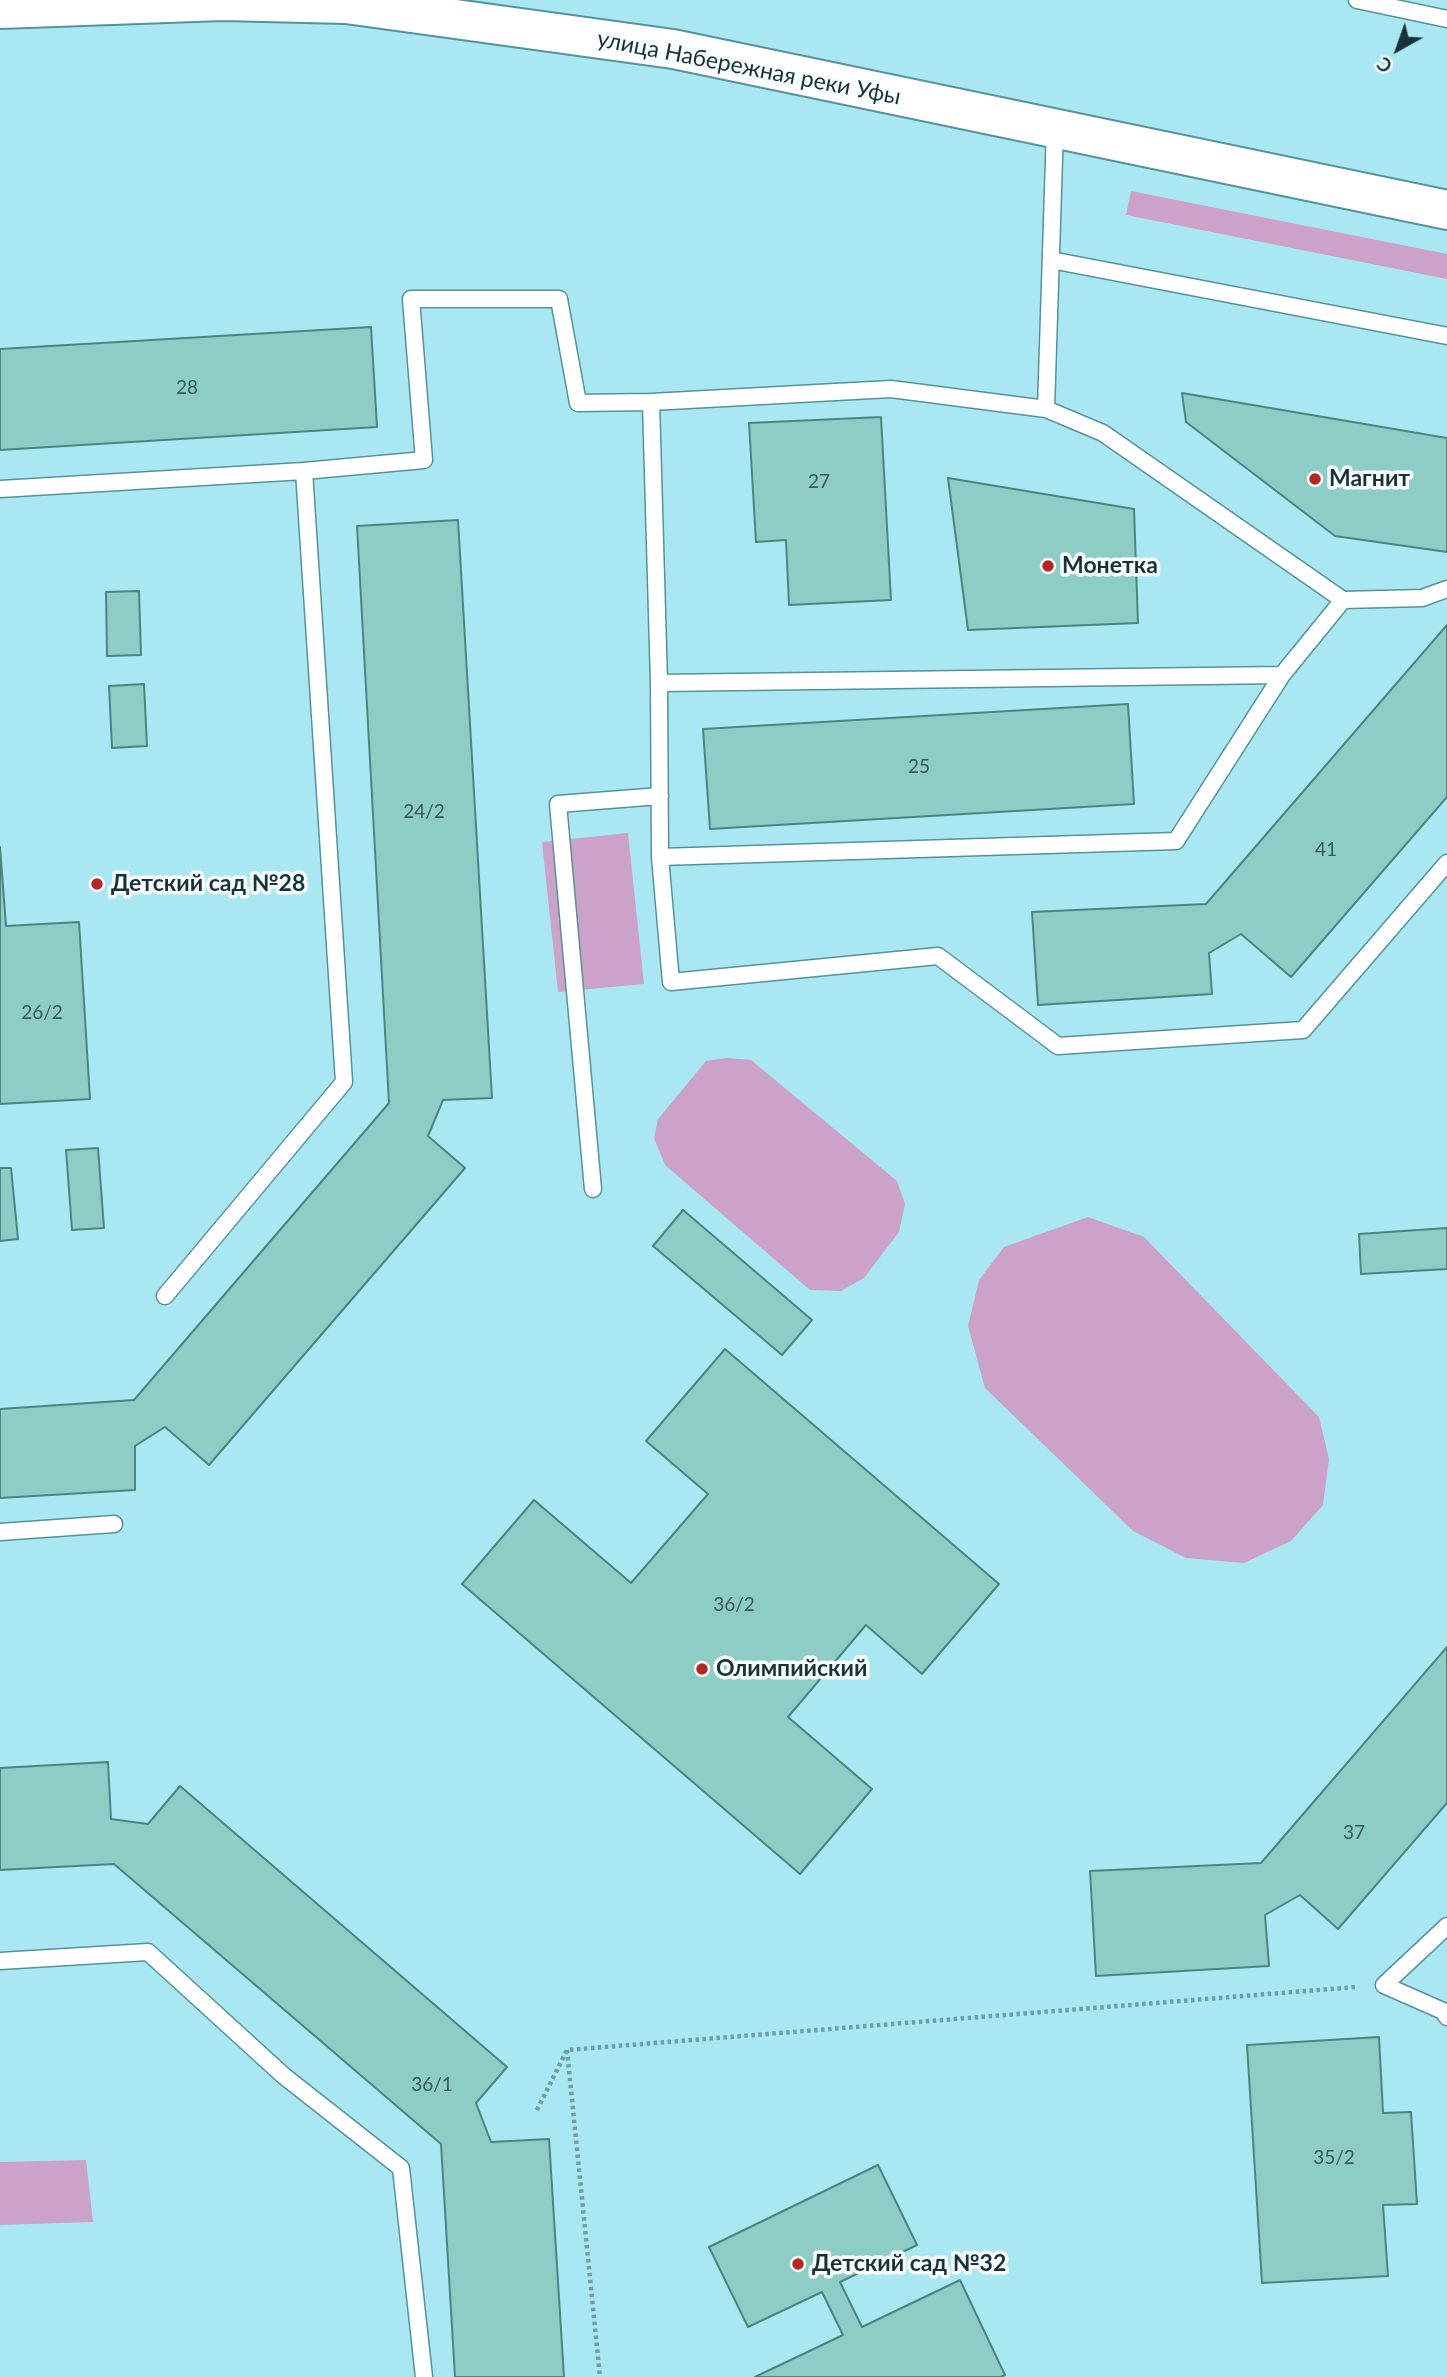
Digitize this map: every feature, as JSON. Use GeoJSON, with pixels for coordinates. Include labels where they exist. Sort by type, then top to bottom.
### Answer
{"type":"FeatureCollection","features":[{"type":"Feature","properties":{"kind":"street","name":"улица Набережная реки Уфы"},"geometry":{"type":"LineString","coordinates":[[0,9],[223,1],[346,4],[673,48],[1447,210]]}},
{"type":"Feature","properties":{"kind":"lane"},"geometry":{"type":"LineString","coordinates":[[1357,0],[1447,19]]}},
{"type":"Feature","properties":{"kind":"lane"},"geometry":{"type":"LineString","coordinates":[[1046,409],[1055,128]]}},
{"type":"Feature","properties":{"kind":"lane"},"geometry":{"type":"LineString","coordinates":[[1051,260],[1447,337]]}},
{"type":"Feature","properties":{"kind":"lane"},"geometry":{"type":"LineString","coordinates":[[0,489],[304,471],[424,460],[411,299],[559,299],[578,403],[651,402],[891,389],[1046,409],[1103,433],[1343,600],[1422,598],[1447,589]]}},
{"type":"Feature","properties":{"kind":"lane"},"geometry":{"type":"LineString","coordinates":[[651,402],[659,683],[660,857],[671,982],[938,956],[1058,1046],[1303,1030],[1447,863]]}},
{"type":"Feature","properties":{"kind":"lane"},"geometry":{"type":"LineString","coordinates":[[165,1296],[344,1082],[304,471]]}},
{"type":"Feature","properties":{"kind":"lane"},"geometry":{"type":"LineString","coordinates":[[660,857],[1176,841],[1282,675],[1343,600]]}},
{"type":"Feature","properties":{"kind":"lane"},"geometry":{"type":"LineString","coordinates":[[659,683],[1282,675]]}},
{"type":"Feature","properties":{"kind":"lane"},"geometry":{"type":"LineString","coordinates":[[593,1189],[558,804],[660,796]]}},
{"type":"Feature","properties":{"kind":"lane"},"geometry":{"type":"LineString","coordinates":[[0,1532],[114,1524]]}},
{"type":"Feature","properties":{"kind":"lane"},"geometry":{"type":"LineString","coordinates":[[1447,1926],[1384,1984],[1443,2011],[1447,2017]]}},
{"type":"Feature","properties":{"kind":"lane"},"geometry":{"type":"LineString","coordinates":[[0,1961],[148,1952],[284,2076],[401,2168],[424,2377]]}},
{"type":"Feature","properties":{"kind":"path"},"geometry":{"type":"LineString","coordinates":[[567,2050],[1384,1984]]}},
{"type":"Feature","properties":{"kind":"path"},"geometry":{"type":"LineString","coordinates":[[537,2110],[567,2050]]}},
{"type":"Feature","properties":{"kind":"path"},"geometry":{"type":"LineString","coordinates":[[567,2050],[600,2377]]}},
{"type":"Feature","properties":{"kind":"shaded area"},"geometry":{"type":"Polygon","coordinates":[[[1131,191],[1447,254],[1447,279],[1126,215],[1131,191]]]}},
{"type":"Feature","properties":{"kind":"shaded area"},"geometry":{"type":"Polygon","coordinates":[[[628,833],[644,984],[558,992],[542,842],[628,833]]]}},
{"type":"Feature","properties":{"kind":"shaded area"},"geometry":{"type":"Polygon","coordinates":[[[727,1058],[751,1060],[897,1181],[905,1204],[899,1232],[864,1278],[841,1291],[810,1290],[665,1165],[654,1138],[658,1119],[706,1061],[727,1058]]]}},
{"type":"Feature","properties":{"kind":"shaded area"},"geometry":{"type":"Polygon","coordinates":[[[1088,1217],[1144,1237],[1319,1417],[1329,1459],[1323,1505],[1291,1541],[1244,1563],[1186,1558],[1133,1531],[985,1388],[968,1326],[979,1280],[1004,1247],[1088,1217]]]}},
{"type":"Feature","properties":{"kind":"shaded area"},"geometry":{"type":"Polygon","coordinates":[[[86,2160],[93,2222],[0,2225],[0,2162],[86,2160]]]}},
{"type":"Feature","properties":{"kind":"building"},"geometry":{"type":"Polygon","coordinates":[[[371,327],[377,427],[0,450],[0,349],[371,327]]]}},
{"type":"Feature","properties":{"kind":"building"},"geometry":{"type":"Polygon","coordinates":[[[1182,393],[1447,438],[1447,552],[1335,536],[1186,422],[1182,393]]]}},
{"type":"Feature","properties":{"kind":"building"},"geometry":{"type":"Polygon","coordinates":[[[881,417],[891,600],[789,605],[786,540],[756,542],[749,423],[881,417]]]}},
{"type":"Feature","properties":{"kind":"building","name":"Монетка"},"geometry":{"type":"Polygon","coordinates":[[[948,478],[1134,509],[1138,623],[968,630],[948,478]]]}},
{"type":"Feature","properties":{"kind":"building"},"geometry":{"type":"Polygon","coordinates":[[[458,520],[492,1098],[443,1100],[428,1136],[465,1168],[209,1465],[165,1427],[135,1446],[135,1490],[0,1498],[0,1409],[134,1400],[389,1103],[357,526],[458,520]]]}},
{"type":"Feature","properties":{"kind":"building"},"geometry":{"type":"Polygon","coordinates":[[[139,591],[141,655],[107,656],[106,592],[139,591]]]}},
{"type":"Feature","properties":{"kind":"building"},"geometry":{"type":"Polygon","coordinates":[[[1447,625],[1447,797],[1291,977],[1241,934],[1209,953],[1212,994],[1038,1005],[1032,912],[1206,904],[1447,625]]]}},
{"type":"Feature","properties":{"kind":"building"},"geometry":{"type":"Polygon","coordinates":[[[144,684],[147,746],[112,748],[109,686],[144,684]]]}},
{"type":"Feature","properties":{"kind":"building"},"geometry":{"type":"Polygon","coordinates":[[[1128,704],[1134,804],[710,829],[703,729],[1128,704]]]}},
{"type":"Feature","properties":{"kind":"building"},"geometry":{"type":"Polygon","coordinates":[[[0,847],[6,926],[79,922],[90,1099],[0,1104],[0,847]]]}},
{"type":"Feature","properties":{"kind":"building"},"geometry":{"type":"Polygon","coordinates":[[[98,1148],[104,1228],[72,1230],[66,1150],[98,1148]]]}},
{"type":"Feature","properties":{"kind":"building"},"geometry":{"type":"Polygon","coordinates":[[[0,1168],[11,1168],[18,1239],[0,1241],[0,1168]]]}},
{"type":"Feature","properties":{"kind":"building"},"geometry":{"type":"Polygon","coordinates":[[[683,1210],[812,1320],[782,1355],[653,1246],[683,1210]]]}},
{"type":"Feature","properties":{"kind":"building"},"geometry":{"type":"Polygon","coordinates":[[[1447,1228],[1447,1269],[1361,1274],[1359,1234],[1447,1228]]]}},
{"type":"Feature","properties":{"kind":"building"},"geometry":{"type":"Polygon","coordinates":[[[725,1349],[999,1584],[922,1674],[866,1625],[788,1717],[872,1789],[800,1874],[462,1584],[534,1500],[631,1583],[708,1494],[646,1441],[725,1349]]]}},
{"type":"Feature","properties":{"kind":"building"},"geometry":{"type":"Polygon","coordinates":[[[1447,1647],[1447,1803],[1338,1929],[1300,1895],[1265,1915],[1269,1966],[1096,1976],[1090,1871],[1261,1863],[1447,1647]]]}},
{"type":"Feature","properties":{"kind":"building"},"geometry":{"type":"Polygon","coordinates":[[[108,1762],[111,1819],[148,1824],[180,1786],[507,2067],[476,2103],[491,2142],[549,2139],[564,2377],[455,2377],[441,2144],[114,1864],[0,1870],[0,1768],[108,1762]]]}},
{"type":"Feature","properties":{"kind":"building"},"geometry":{"type":"Polygon","coordinates":[[[1379,2037],[1383,2113],[1411,2112],[1417,2204],[1383,2205],[1388,2276],[1262,2283],[1247,2045],[1379,2037]]]}},
{"type":"Feature","properties":{"kind":"building","name":"Детский сад №32"},"geometry":{"type":"Polygon","coordinates":[[[878,2165],[917,2245],[840,2282],[862,2327],[960,2280],[1005,2375],[755,2377],[843,2335],[822,2292],[748,2327],[709,2247],[878,2165]]]}},
{"type":"Feature","properties":{"kind":"place","name":"Магнит"},"geometry":{"type":"Point","coordinates":[1315,479]}},
{"type":"Feature","properties":{"kind":"place","name":"Монетка"},"geometry":{"type":"Point","coordinates":[1048,566]}},
{"type":"Feature","properties":{"kind":"place","name":"Детский сад №28"},"geometry":{"type":"Point","coordinates":[97,884]}},
{"type":"Feature","properties":{"kind":"place","name":"Олимпийский"},"geometry":{"type":"Point","coordinates":[702,1669]}},
{"type":"Feature","properties":{"kind":"place","name":"Детский сад №32"},"geometry":{"type":"Point","coordinates":[798,2264]}}]}
